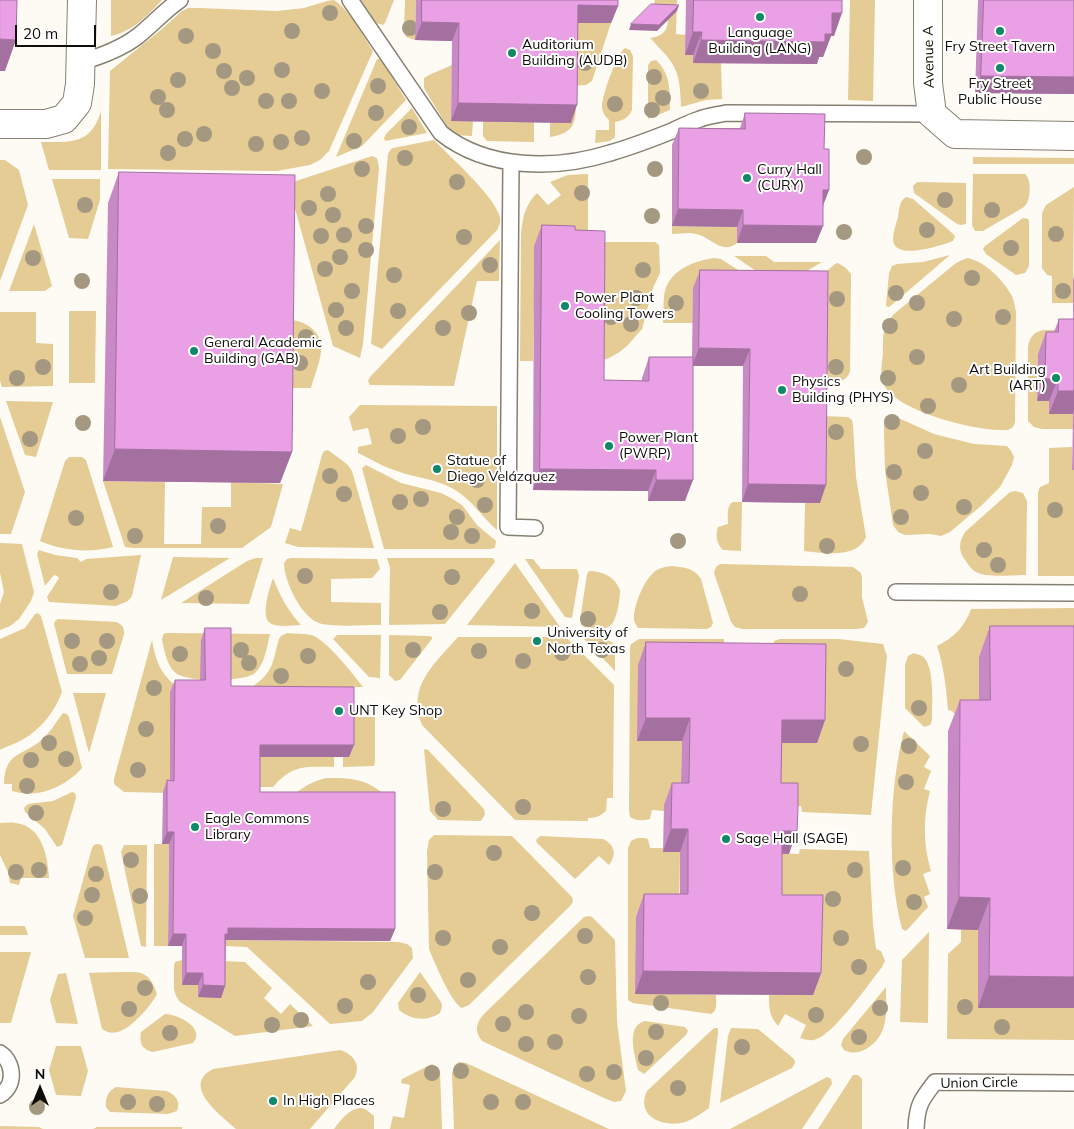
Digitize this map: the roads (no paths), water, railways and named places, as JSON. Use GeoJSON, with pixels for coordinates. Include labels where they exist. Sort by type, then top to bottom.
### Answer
{"type":"FeatureCollection","features":[{"type":"Feature","properties":{"kind":"street"},"geometry":{"type":"LineString","coordinates":[[0,124],[46,124],[64,120],[76,103],[82,62],[82,0]]}},
{"type":"Feature","properties":{"kind":"street","name":"Avenue A"},"geometry":{"type":"LineString","coordinates":[[928,0],[928,82],[932,114]]}},
{"type":"Feature","properties":{"kind":"street"},"geometry":{"type":"LineString","coordinates":[[932,114],[955,134],[1074,136]]}},
{"type":"Feature","properties":{"kind":"lane"},"geometry":{"type":"LineString","coordinates":[[82,62],[123,46],[138,36],[166,10],[180,0]]}},
{"type":"Feature","properties":{"kind":"lane"},"geometry":{"type":"LineString","coordinates":[[350,0],[442,134],[456,145],[477,154],[511,162],[545,163],[591,158],[640,143],[698,119],[726,113],[932,114]]}},
{"type":"Feature","properties":{"kind":"lane"},"geometry":{"type":"LineString","coordinates":[[511,162],[508,527],[536,528]]}},
{"type":"Feature","properties":{"kind":"lane"},"geometry":{"type":"LineString","coordinates":[[896,592],[1074,593]]}},
{"type":"Feature","properties":{"kind":"lane"},"geometry":{"type":"LineString","coordinates":[[0,1053],[5,1056],[11,1066],[11,1075],[5,1092],[0,1095]]}},
{"type":"Feature","properties":{"kind":"lane","name":"Union Circle"},"geometry":{"type":"LineString","coordinates":[[916,1129],[917,1113],[921,1100],[935,1082],[1074,1083]]}},
{"type":"Feature","properties":{"kind":"place","name":"Language Building (LANG)"},"geometry":{"type":"Point","coordinates":[760,17]}},
{"type":"Feature","properties":{"kind":"place","name":"Fry Street Tavern"},"geometry":{"type":"Point","coordinates":[1000,31]}},
{"type":"Feature","properties":{"kind":"place","name":"Auditorium Building (AUDB)"},"geometry":{"type":"Point","coordinates":[512,53]}},
{"type":"Feature","properties":{"kind":"place","name":"Fry Street Public House"},"geometry":{"type":"Point","coordinates":[1000,68]}},
{"type":"Feature","properties":{"kind":"place","name":"Curry Hall (CURY)"},"geometry":{"type":"Point","coordinates":[747,178]}},
{"type":"Feature","properties":{"kind":"place","name":"Power Plant Cooling Towers"},"geometry":{"type":"Point","coordinates":[565,306]}},
{"type":"Feature","properties":{"kind":"place","name":"General Academic Building (GAB)"},"geometry":{"type":"Point","coordinates":[194,351]}},
{"type":"Feature","properties":{"kind":"place","name":"Art Building (ART)"},"geometry":{"type":"Point","coordinates":[1056,378]}},
{"type":"Feature","properties":{"kind":"place","name":"Physics Building (PHYS)"},"geometry":{"type":"Point","coordinates":[782,390]}},
{"type":"Feature","properties":{"kind":"place","name":"Power Plant (PWRP)"},"geometry":{"type":"Point","coordinates":[609,446]}},
{"type":"Feature","properties":{"kind":"place","name":"Statue of Diego Velázquez"},"geometry":{"type":"Point","coordinates":[437,469]}},
{"type":"Feature","properties":{"kind":"place","name":"University of North Texas"},"geometry":{"type":"Point","coordinates":[537,641]}},
{"type":"Feature","properties":{"kind":"place","name":"UNT Key Shop"},"geometry":{"type":"Point","coordinates":[339,711]}},
{"type":"Feature","properties":{"kind":"place","name":"Eagle Commons Library"},"geometry":{"type":"Point","coordinates":[195,827]}},
{"type":"Feature","properties":{"kind":"place","name":"Sage Hall (SAGE)"},"geometry":{"type":"Point","coordinates":[726,839]}},
{"type":"Feature","properties":{"kind":"place","name":"In High Places"},"geometry":{"type":"Point","coordinates":[273,1101]}}]}
